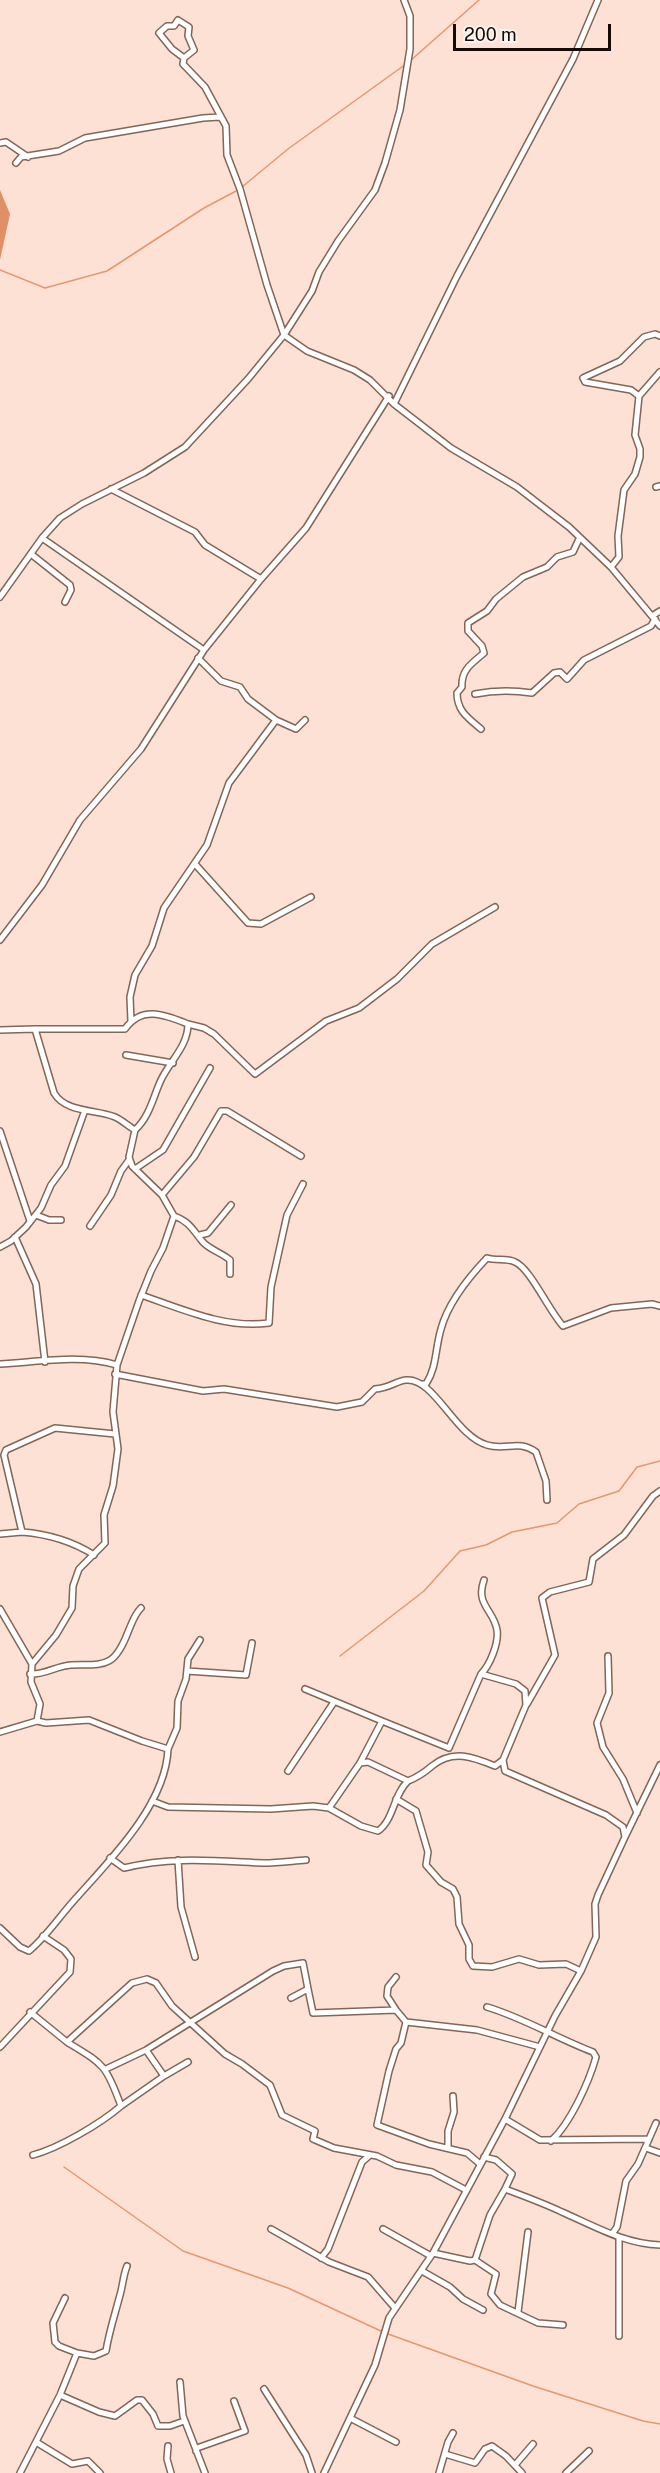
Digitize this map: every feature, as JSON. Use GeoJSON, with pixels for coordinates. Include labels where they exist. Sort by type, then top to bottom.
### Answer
{"type":"FeatureCollection","features":[{"type":"Feature","properties":{"kind":"street"},"geometry":{"type":"LineString","coordinates":[[0,597],[42,538],[60,518],[71,510],[144,473],[185,447],[248,379],[284,335],[312,291],[319,272],[338,241],[375,190],[385,163],[400,110],[410,49],[410,16],[404,0]]}},
{"type":"Feature","properties":{"kind":"street"},"geometry":{"type":"LineString","coordinates":[[394,404],[457,276],[573,59],[598,0]]}},
{"type":"Feature","properties":{"kind":"street"},"geometry":{"type":"LineString","coordinates":[[184,58],[172,49],[159,33],[167,26],[174,26],[178,20],[189,27],[188,36],[194,46],[194,50],[184,58],[183,64],[205,87],[224,120],[227,130],[227,155],[240,189],[267,285],[284,335],[307,351],[354,370],[451,448],[517,487],[569,527],[611,567],[660,626]]}},
{"type":"Feature","properties":{"kind":"street"},"geometry":{"type":"LineString","coordinates":[[16,163],[21,157],[59,152],[85,138],[203,118],[220,117],[224,120]]}},
{"type":"Feature","properties":{"kind":"street"},"geometry":{"type":"LineString","coordinates":[[0,143],[6,142],[28,157]]}},
{"type":"Feature","properties":{"kind":"street"},"geometry":{"type":"LineString","coordinates":[[639,396],[631,390],[585,382],[583,378],[620,362],[644,337],[655,334],[660,336]]}},
{"type":"Feature","properties":{"kind":"street"},"geometry":{"type":"LineString","coordinates":[[611,567],[619,557],[618,536],[624,490],[635,474],[640,457],[635,435],[639,396],[660,372]]}},
{"type":"Feature","properties":{"kind":"street"},"geometry":{"type":"LineString","coordinates":[[0,940],[42,885],[80,820],[141,749],[198,658],[261,579],[306,528],[389,396]]}},
{"type":"Feature","properties":{"kind":"street"},"geometry":{"type":"LineString","coordinates":[[111,489],[195,532],[205,545],[261,579]]}},
{"type":"Feature","properties":{"kind":"street"},"geometry":{"type":"LineString","coordinates":[[42,538],[204,650]]}},
{"type":"Feature","properties":{"kind":"street"},"geometry":{"type":"LineString","coordinates":[[482,729],[464,714],[457,702],[457,693],[462,687],[461,677],[483,653],[482,646],[468,631],[468,623],[487,611],[496,599],[523,578],[547,567],[557,557],[573,552],[579,539]]}},
{"type":"Feature","properties":{"kind":"street"},"geometry":{"type":"LineString","coordinates":[[31,554],[70,585],[70,592],[65,602]]}},
{"type":"Feature","properties":{"kind":"street"},"geometry":{"type":"LineString","coordinates":[[475,694],[494,690],[532,693],[554,673],[560,672],[567,679],[584,660],[651,626],[653,618],[660,611]]}},
{"type":"Feature","properties":{"kind":"street"},"geometry":{"type":"LineString","coordinates":[[198,658],[221,681],[240,687],[248,699],[276,720],[296,729],[305,720]]}},
{"type":"Feature","properties":{"kind":"street"},"geometry":{"type":"LineString","coordinates":[[131,1021],[130,997],[135,975],[152,946],[164,908],[207,844],[230,783],[276,720]]}},
{"type":"Feature","properties":{"kind":"street"},"geometry":{"type":"LineString","coordinates":[[195,864],[248,923],[261,924],[311,897]]}},
{"type":"Feature","properties":{"kind":"street"},"geometry":{"type":"LineString","coordinates":[[0,1030],[125,1029],[131,1021],[148,1013],[160,1014],[204,1028],[214,1034],[255,1074],[326,1021],[359,1008],[396,979],[432,944],[495,907]]}},
{"type":"Feature","properties":{"kind":"street"},"geometry":{"type":"LineString","coordinates":[[90,1226],[111,1195],[121,1171],[129,1160],[135,1130],[149,1111],[162,1078],[179,1053],[188,1024]]}},
{"type":"Feature","properties":{"kind":"street"},"geometry":{"type":"LineString","coordinates":[[35,1029],[54,1093],[59,1101],[116,1117],[135,1130]]}},
{"type":"Feature","properties":{"kind":"street"},"geometry":{"type":"LineString","coordinates":[[126,1055],[173,1063]]}},
{"type":"Feature","properties":{"kind":"street"},"geometry":{"type":"LineString","coordinates":[[135,1169],[163,1150],[210,1068]]}},
{"type":"Feature","properties":{"kind":"street"},"geometry":{"type":"LineString","coordinates":[[0,1247],[15,1237],[36,1215],[45,1201],[51,1185],[64,1166],[85,1110]]}},
{"type":"Feature","properties":{"kind":"street"},"geometry":{"type":"LineString","coordinates":[[162,1195],[194,1157],[221,1111],[226,1111],[301,1156]]}},
{"type":"Feature","properties":{"kind":"street"},"geometry":{"type":"LineString","coordinates":[[0,1131],[30,1221]]}},
{"type":"Feature","properties":{"kind":"street"},"geometry":{"type":"LineString","coordinates":[[129,1160],[135,1169],[162,1195],[174,1216],[187,1222],[200,1235],[202,1241],[230,1260],[230,1274]]}},
{"type":"Feature","properties":{"kind":"street"},"geometry":{"type":"LineString","coordinates":[[141,1295],[205,1317],[243,1324],[269,1323],[271,1287],[287,1215],[303,1184]]}},
{"type":"Feature","properties":{"kind":"street"},"geometry":{"type":"LineString","coordinates":[[200,1235],[208,1233],[231,1205]]}},
{"type":"Feature","properties":{"kind":"street"},"geometry":{"type":"LineString","coordinates":[[36,1215],[49,1220],[61,1220]]}},
{"type":"Feature","properties":{"kind":"street"},"geometry":{"type":"LineString","coordinates":[[37,1721],[40,1704],[30,1674],[32,1664],[56,1635],[72,1608],[75,1577],[102,1547],[106,1538],[104,1515],[113,1486],[118,1449],[113,1412],[117,1365],[141,1295],[163,1248],[174,1216]]}},
{"type":"Feature","properties":{"kind":"street"},"geometry":{"type":"LineString","coordinates":[[15,1237],[36,1284],[45,1362]]}},
{"type":"Feature","properties":{"kind":"street"},"geometry":{"type":"LineString","coordinates":[[423,1384],[426,1384],[434,1372],[440,1332],[452,1300],[487,1258],[515,1261],[527,1271],[548,1308],[563,1326],[611,1308],[652,1304],[660,1306]]}},
{"type":"Feature","properties":{"kind":"street"},"geometry":{"type":"LineString","coordinates":[[0,1364],[100,1360],[117,1365]]}},
{"type":"Feature","properties":{"kind":"street"},"geometry":{"type":"LineString","coordinates":[[116,1374],[203,1391],[224,1389],[338,1407],[362,1402],[375,1389],[388,1389],[407,1380],[423,1384],[471,1438],[497,1447],[523,1444],[536,1452],[546,1481],[547,1500]]}},
{"type":"Feature","properties":{"kind":"street"},"geometry":{"type":"LineString","coordinates":[[22,1532],[3,1461],[6,1450],[55,1428],[115,1434]]}},
{"type":"Feature","properties":{"kind":"street"},"geometry":{"type":"LineString","coordinates":[[304,1689],[495,1766],[503,1760],[526,1705],[555,1655],[542,1598],[550,1592],[589,1582],[593,1559],[624,1534],[653,1496],[660,1491]]}},
{"type":"Feature","properties":{"kind":"street"},"geometry":{"type":"LineString","coordinates":[[0,1534],[22,1532],[54,1538],[74,1544],[94,1555]]}},
{"type":"Feature","properties":{"kind":"street"},"geometry":{"type":"LineString","coordinates":[[449,1748],[482,1674],[490,1665],[497,1629],[483,1604],[484,1580]]}},
{"type":"Feature","properties":{"kind":"street"},"geometry":{"type":"LineString","coordinates":[[30,1674],[39,1674],[70,1665],[99,1665],[109,1662],[122,1644],[132,1621],[141,1608]]}},
{"type":"Feature","properties":{"kind":"street"},"geometry":{"type":"LineString","coordinates":[[0,1610],[32,1664]]}},
{"type":"Feature","properties":{"kind":"street"},"geometry":{"type":"LineString","coordinates":[[0,1928],[20,1947],[29,1951],[93,1881],[133,1832],[152,1801],[166,1770],[168,1749],[177,1728],[178,1701],[190,1655],[200,1640]]}},
{"type":"Feature","properties":{"kind":"street"},"geometry":{"type":"LineString","coordinates":[[187,1671],[246,1675],[252,1643]]}},
{"type":"Feature","properties":{"kind":"street"},"geometry":{"type":"LineString","coordinates":[[608,1656],[609,1693],[597,1723],[603,1747],[623,1779],[637,1813]]}},
{"type":"Feature","properties":{"kind":"street"},"geometry":{"type":"LineString","coordinates":[[482,1674],[516,1684],[525,1690],[526,1705]]}},
{"type":"Feature","properties":{"kind":"street"},"geometry":{"type":"LineString","coordinates":[[288,1771],[334,1702]]}},
{"type":"Feature","properties":{"kind":"street"},"geometry":{"type":"LineString","coordinates":[[0,1732],[37,1721],[46,1723],[89,1720],[142,1742],[168,1749]]}},
{"type":"Feature","properties":{"kind":"street"},"geometry":{"type":"LineString","coordinates":[[329,1808],[360,1763],[382,1721]]}},
{"type":"Feature","properties":{"kind":"street"},"geometry":{"type":"LineString","coordinates":[[152,1801],[168,1807],[271,1809],[313,1806],[329,1808],[361,1826],[378,1831],[386,1826],[399,1789],[408,1781],[424,1775],[432,1765],[449,1756],[468,1756]]}},
{"type":"Feature","properties":{"kind":"street"},"geometry":{"type":"LineString","coordinates":[[503,1760],[505,1771],[606,1815],[623,1827],[625,1837]]}},
{"type":"Feature","properties":{"kind":"street"},"geometry":{"type":"LineString","coordinates":[[360,1763],[368,1762],[408,1781]]}},
{"type":"Feature","properties":{"kind":"street"},"geometry":{"type":"LineString","coordinates":[[324,2473],[375,2365],[384,2332],[394,2308],[432,2254],[505,2119],[546,2033],[581,1971],[596,1937],[595,1905],[598,1895],[660,1765]]}},
{"type":"Feature","properties":{"kind":"street"},"geometry":{"type":"LineString","coordinates":[[396,1799],[416,1810],[428,1852],[426,1865],[441,1882],[453,1889],[457,1897],[459,1924],[469,1945],[469,1959],[473,1966],[492,1967],[519,1959],[539,1965],[566,1964],[581,1971]]}},
{"type":"Feature","properties":{"kind":"street"},"geometry":{"type":"LineString","coordinates":[[110,1858],[124,1868],[155,1861],[262,1863],[306,1860]]}},
{"type":"Feature","properties":{"kind":"street"},"geometry":{"type":"LineString","coordinates":[[178,1860],[182,1907],[195,1957]]}},
{"type":"Feature","properties":{"kind":"street"},"geometry":{"type":"LineString","coordinates":[[0,2047],[30,2012],[70,1972],[71,1959],[64,1950],[43,1936]]}},
{"type":"Feature","properties":{"kind":"street"},"geometry":{"type":"LineString","coordinates":[[106,2069],[146,2050],[284,1966],[303,1963],[313,2013],[396,2010]]}},
{"type":"Feature","properties":{"kind":"street"},"geometry":{"type":"LineString","coordinates":[[396,1977],[388,1987],[387,1996],[406,2022],[477,2030],[540,2047]]}},
{"type":"Feature","properties":{"kind":"street"},"geometry":{"type":"LineString","coordinates":[[67,2042],[132,1983],[147,1979],[156,1983],[172,2006],[225,2054],[270,2085],[283,2117],[315,2131],[313,2139],[334,2148],[432,2172],[466,2190]]}},
{"type":"Feature","properties":{"kind":"street"},"geometry":{"type":"LineString","coordinates":[[291,1998],[308,1989]]}},
{"type":"Feature","properties":{"kind":"street"},"geometry":{"type":"LineString","coordinates":[[487,2007],[522,2019],[546,2033],[593,2052],[596,2057],[578,2098],[558,2134],[551,2141]]}},
{"type":"Feature","properties":{"kind":"street"},"geometry":{"type":"LineString","coordinates":[[30,2012],[67,2042],[95,2057],[106,2069],[121,2106]]}},
{"type":"Feature","properties":{"kind":"street"},"geometry":{"type":"LineString","coordinates":[[406,2022],[401,2043],[396,2049],[389,2071],[377,2125],[429,2144],[469,2154],[480,2164]]}},
{"type":"Feature","properties":{"kind":"street"},"geometry":{"type":"LineString","coordinates":[[146,2050],[164,2076]]}},
{"type":"Feature","properties":{"kind":"street"},"geometry":{"type":"LineString","coordinates":[[33,2155],[62,2144],[111,2115],[164,2076],[188,2062]]}},
{"type":"Feature","properties":{"kind":"street"},"geometry":{"type":"LineString","coordinates":[[448,2147],[448,2131],[454,2112],[453,2096]]}},
{"type":"Feature","properties":{"kind":"street"},"geometry":{"type":"LineString","coordinates":[[505,2119],[540,2140],[649,2139]]}},
{"type":"Feature","properties":{"kind":"street"},"geometry":{"type":"LineString","coordinates":[[612,2234],[616,2227],[626,2181],[638,2164],[656,2123]]}},
{"type":"Feature","properties":{"kind":"street"},"geometry":{"type":"LineString","coordinates":[[645,2148],[660,2153]]}},
{"type":"Feature","properties":{"kind":"street"},"geometry":{"type":"LineString","coordinates":[[321,2258],[328,2249],[362,2162],[370,2155]]}},
{"type":"Feature","properties":{"kind":"street"},"geometry":{"type":"LineString","coordinates":[[475,2260],[490,2215],[512,2174],[496,2160],[484,2157]]}},
{"type":"Feature","properties":{"kind":"street"},"geometry":{"type":"LineString","coordinates":[[505,2189],[619,2237],[660,2245]]}},
{"type":"Feature","properties":{"kind":"street"},"geometry":{"type":"LineString","coordinates":[[271,2229],[321,2258],[368,2277],[394,2308]]}},
{"type":"Feature","properties":{"kind":"street"},"geometry":{"type":"LineString","coordinates":[[383,2229],[432,2254],[475,2260],[496,2274],[491,2294],[500,2305],[537,2323],[563,2325]]}},
{"type":"Feature","properties":{"kind":"street"},"geometry":{"type":"LineString","coordinates":[[518,2312],[528,2232]]}},
{"type":"Feature","properties":{"kind":"street"},"geometry":{"type":"LineString","coordinates":[[619,2237],[619,2336]]}},
{"type":"Feature","properties":{"kind":"street"},"geometry":{"type":"LineString","coordinates":[[65,2298],[53,2323],[55,2342],[77,2353],[94,2356],[106,2352],[107,2339],[127,2266]]}},
{"type":"Feature","properties":{"kind":"street"},"geometry":{"type":"LineString","coordinates":[[422,2271],[483,2310]]}},
{"type":"Feature","properties":{"kind":"street"},"geometry":{"type":"LineString","coordinates":[[20,2473],[60,2395],[77,2353]]}},
{"type":"Feature","properties":{"kind":"street"},"geometry":{"type":"LineString","coordinates":[[180,2382],[180,2402],[184,2421],[205,2473]]}},
{"type":"Feature","properties":{"kind":"street"},"geometry":{"type":"LineString","coordinates":[[264,2389],[306,2455],[312,2473]]}},
{"type":"Feature","properties":{"kind":"street"},"geometry":{"type":"LineString","coordinates":[[60,2395],[99,2412],[115,2416],[137,2400],[142,2400],[153,2414],[158,2426],[170,2426],[184,2421]]}},
{"type":"Feature","properties":{"kind":"street"},"geometry":{"type":"LineString","coordinates":[[196,2451],[197,2448],[245,2431],[234,2401]]}},
{"type":"Feature","properties":{"kind":"street"},"geometry":{"type":"LineString","coordinates":[[350,2418],[396,2442]]}},
{"type":"Feature","properties":{"kind":"street"},"geometry":{"type":"LineString","coordinates":[[439,2473],[453,2433]]}},
{"type":"Feature","properties":{"kind":"street"},"geometry":{"type":"LineString","coordinates":[[36,2442],[72,2464],[88,2461],[100,2473]]}},
{"type":"Feature","properties":{"kind":"street"},"geometry":{"type":"LineString","coordinates":[[516,2465],[533,2444]]}},
{"type":"Feature","properties":{"kind":"street"},"geometry":{"type":"LineString","coordinates":[[168,2446],[167,2458],[171,2473]]}},
{"type":"Feature","properties":{"kind":"street"},"geometry":{"type":"LineString","coordinates":[[444,2454],[475,2463],[485,2449],[492,2446],[516,2465],[522,2473]]}},
{"type":"Feature","properties":{"kind":"street"},"geometry":{"type":"LineString","coordinates":[[566,2473],[589,2451]]}},
{"type":"Feature","properties":{"kind":"shaded area"},"geometry":{"type":"Polygon","coordinates":[[[0,190],[10,214],[0,260],[0,190]]]}},
{"type":"Feature","properties":{"kind":"waterway"},"geometry":{"type":"LineString","coordinates":[[410,61],[479,0]]}},
{"type":"Feature","properties":{"kind":"waterway"},"geometry":{"type":"LineString","coordinates":[[242,187],[288,149],[406,64]]}},
{"type":"Feature","properties":{"kind":"waterway"},"geometry":{"type":"LineString","coordinates":[[0,270],[45,288],[107,271],[204,208],[238,190]]}},
{"type":"Feature","properties":{"kind":"waterway"},"geometry":{"type":"LineString","coordinates":[[340,1656],[424,1591],[460,1551],[486,1545],[512,1532],[557,1523],[579,1504],[619,1491],[637,1467],[660,1461]]}},
{"type":"Feature","properties":{"kind":"waterway"},"geometry":{"type":"LineString","coordinates":[[64,2167],[183,2251],[288,2288],[383,2332]]}},
{"type":"Feature","properties":{"kind":"waterway"},"geometry":{"type":"LineString","coordinates":[[388,2334],[533,2386],[643,2421],[660,2424]]}}]}
